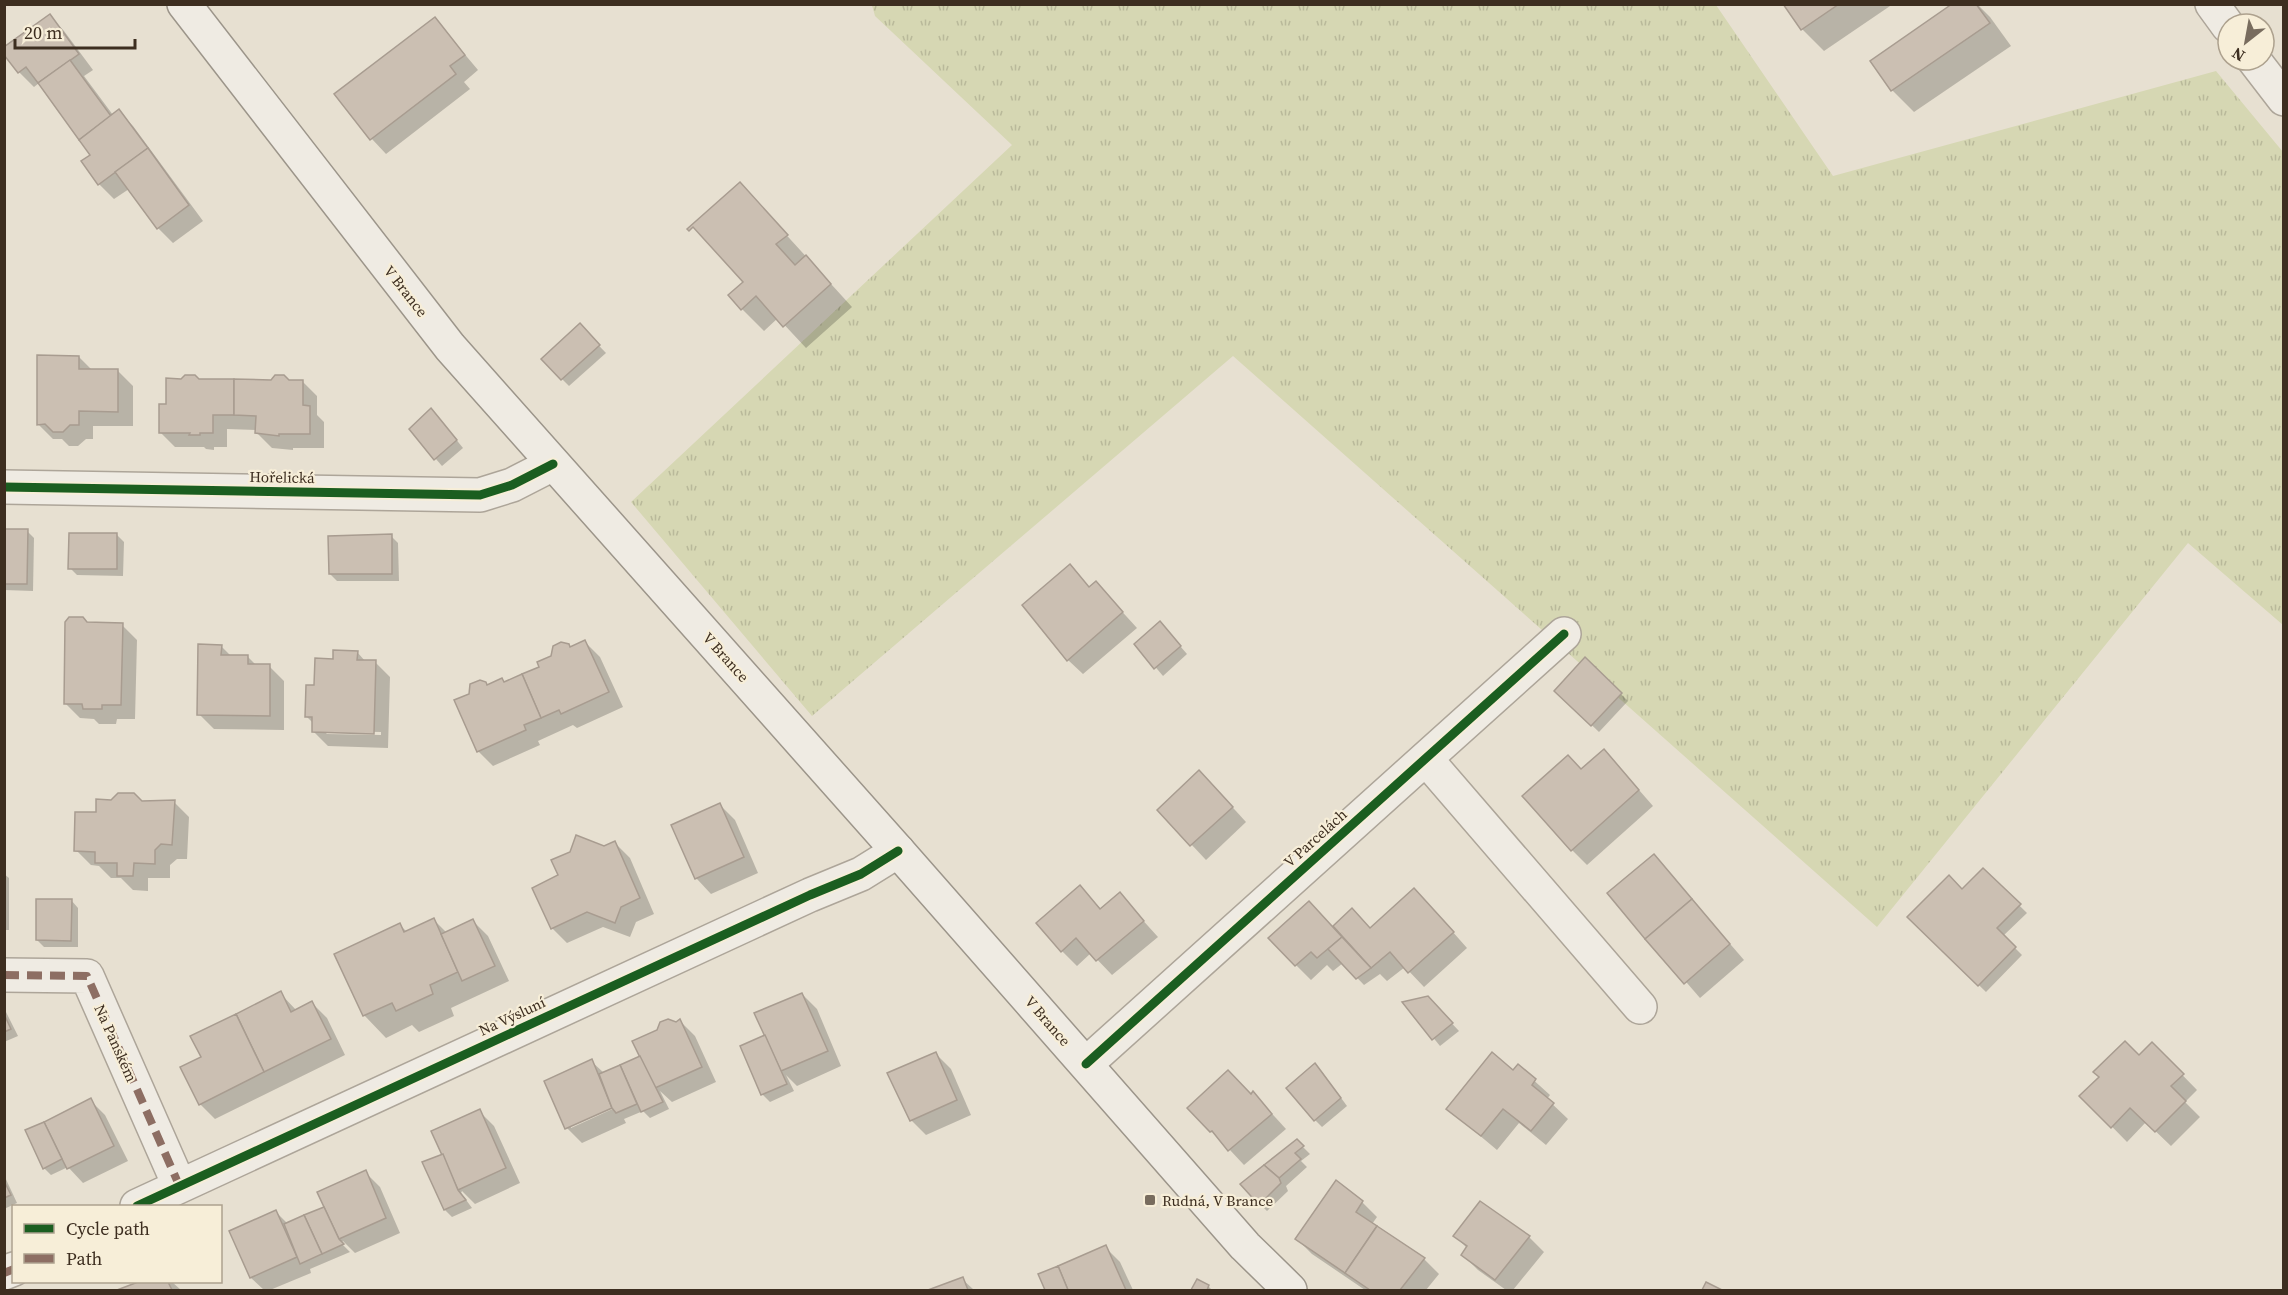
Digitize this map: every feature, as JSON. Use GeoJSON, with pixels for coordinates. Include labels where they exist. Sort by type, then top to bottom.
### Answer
{"type":"FeatureCollection","features":[{"type":"Feature","properties":{"kind":"street","name":"V Brance"},"geometry":{"type":"LineString","coordinates":[[184,4],[450,347],[1245,1246],[1290,1290]]}},
{"type":"Feature","properties":{"kind":"street"},"geometry":{"type":"LineString","coordinates":[[2263,72],[2283,99]]}},
{"type":"Feature","properties":{"kind":"street","name":"Hořelická"},"geometry":{"type":"LineString","coordinates":[[4,487],[480,495],[512,485],[553,464]]}},
{"type":"Feature","properties":{"kind":"street","name":"V Parcelách"},"geometry":{"type":"LineString","coordinates":[[1086,1064],[1564,634]]}},
{"type":"Feature","properties":{"kind":"street"},"geometry":{"type":"LineString","coordinates":[[1426,759],[1641,1007]]}},
{"type":"Feature","properties":{"kind":"street","name":"Na Výsluní"},"geometry":{"type":"LineString","coordinates":[[139,1205],[810,895],[861,874],[898,851]]}},
{"type":"Feature","properties":{"kind":"street","name":"Na Panském"},"geometry":{"type":"LineString","coordinates":[[4,975],[87,976],[179,1185]]}},
{"type":"Feature","properties":{"kind":"green space"},"geometry":{"type":"Polygon","coordinates":[[[872,5],[1716,5],[1833,176],[2216,71],[2283,152],[2283,625],[2188,543],[1877,927],[1233,356],[812,716],[631,502],[1012,145],[875,16],[872,5]]]}},
{"type":"Feature","properties":{"kind":"building"},"geometry":{"type":"Polygon","coordinates":[[[1783,4],[1839,4],[1801,30],[1783,4]]]}},
{"type":"Feature","properties":{"kind":"building"},"geometry":{"type":"Polygon","coordinates":[[[1952,4],[1976,4],[1990,23],[1891,91],[1870,61],[1952,4]]]}},
{"type":"Feature","properties":{"kind":"building"},"geometry":{"type":"Polygon","coordinates":[[[50,14],[79,54],[38,83],[26,67],[18,73],[4,55],[4,47],[50,14]]]}},
{"type":"Feature","properties":{"kind":"building"},"geometry":{"type":"Polygon","coordinates":[[[435,17],[465,55],[450,66],[456,74],[370,140],[334,94],[435,17]]]}},
{"type":"Feature","properties":{"kind":"building"},"geometry":{"type":"Polygon","coordinates":[[[70,60],[111,116],[79,140],[38,83],[70,60]]]}},
{"type":"Feature","properties":{"kind":"building"},"geometry":{"type":"Polygon","coordinates":[[[119,109],[148,148],[98,185],[81,161],[90,155],[79,140],[119,109]]]}},
{"type":"Feature","properties":{"kind":"building"},"geometry":{"type":"Polygon","coordinates":[[[148,148],[189,205],[157,229],[115,172],[148,148]]]}},
{"type":"Feature","properties":{"kind":"building"},"geometry":{"type":"Polygon","coordinates":[[[740,182],[788,235],[776,244],[795,265],[806,255],[831,284],[783,327],[756,296],[741,310],[728,295],[743,282],[693,227],[689,231],[687,229],[740,182]]]}},
{"type":"Feature","properties":{"kind":"building"},"geometry":{"type":"Polygon","coordinates":[[[580,323],[600,345],[561,380],[541,359],[580,323]]]}},
{"type":"Feature","properties":{"kind":"building"},"geometry":{"type":"Polygon","coordinates":[[[37,355],[79,356],[79,369],[118,369],[118,412],[79,411],[79,425],[70,425],[63,432],[53,432],[45,424],[37,425],[37,355]]]}},
{"type":"Feature","properties":{"kind":"building"},"geometry":{"type":"Polygon","coordinates":[[[185,375],[195,375],[199,379],[234,379],[234,415],[213,415],[213,433],[189,435],[190,433],[159,433],[159,404],[166,404],[166,378],[181,379],[185,375]]]}},
{"type":"Feature","properties":{"kind":"building"},"geometry":{"type":"Polygon","coordinates":[[[275,375],[284,375],[289,380],[303,380],[303,405],[310,406],[310,434],[279,434],[279,436],[255,433],[256,416],[234,415],[234,379],[271,380],[275,375]]]}},
{"type":"Feature","properties":{"kind":"building"},"geometry":{"type":"Polygon","coordinates":[[[431,408],[457,440],[434,460],[409,429],[431,408]]]}},
{"type":"Feature","properties":{"kind":"building"},"geometry":{"type":"Polygon","coordinates":[[[4,529],[28,529],[27,584],[4,584],[4,529]]]}},
{"type":"Feature","properties":{"kind":"building"},"geometry":{"type":"Polygon","coordinates":[[[69,533],[117,533],[117,569],[68,569],[69,533]]]}},
{"type":"Feature","properties":{"kind":"building"},"geometry":{"type":"Polygon","coordinates":[[[392,534],[392,574],[329,574],[328,536],[392,534]]]}},
{"type":"Feature","properties":{"kind":"building"},"geometry":{"type":"Polygon","coordinates":[[[1070,564],[1089,587],[1096,581],[1123,612],[1067,661],[1022,605],[1070,564]]]}},
{"type":"Feature","properties":{"kind":"building"},"geometry":{"type":"Polygon","coordinates":[[[69,617],[83,617],[87,622],[123,623],[121,705],[102,705],[102,709],[83,709],[82,704],[64,704],[65,622],[69,617]]]}},
{"type":"Feature","properties":{"kind":"building"},"geometry":{"type":"Polygon","coordinates":[[[1160,621],[1181,646],[1154,669],[1134,644],[1160,621]]]}},
{"type":"Feature","properties":{"kind":"building"},"geometry":{"type":"Polygon","coordinates":[[[585,640],[609,692],[561,714],[559,710],[541,718],[522,674],[539,667],[537,662],[551,656],[553,646],[561,642],[569,644],[570,647],[585,640]]]}},
{"type":"Feature","properties":{"kind":"building"},"geometry":{"type":"Polygon","coordinates":[[[198,644],[222,645],[221,655],[248,655],[248,664],[270,664],[270,716],[197,715],[198,644]]]}},
{"type":"Feature","properties":{"kind":"building"},"geometry":{"type":"Polygon","coordinates":[[[333,650],[358,651],[357,660],[376,660],[374,734],[312,732],[312,717],[305,717],[306,685],[314,685],[315,658],[333,659],[333,650]]]}},
{"type":"Feature","properties":{"kind":"building"},"geometry":{"type":"Polygon","coordinates":[[[1585,657],[1622,693],[1591,726],[1554,691],[1585,657]]]}},
{"type":"Feature","properties":{"kind":"building"},"geometry":{"type":"Polygon","coordinates":[[[522,674],[541,718],[524,725],[526,730],[477,752],[454,700],[469,694],[470,684],[480,680],[486,682],[487,685],[502,678],[504,682],[522,674]]]}},
{"type":"Feature","properties":{"kind":"building"},"geometry":{"type":"Polygon","coordinates":[[[1604,749],[1639,790],[1571,851],[1522,796],[1568,755],[1581,769],[1604,749]]]}},
{"type":"Feature","properties":{"kind":"building"},"geometry":{"type":"Polygon","coordinates":[[[1199,770],[1233,807],[1190,846],[1157,810],[1199,770]]]}},
{"type":"Feature","properties":{"kind":"building"},"geometry":{"type":"Polygon","coordinates":[[[118,793],[134,793],[142,801],[175,800],[172,845],[161,844],[155,850],[155,864],[134,863],[133,876],[117,876],[117,863],[95,863],[95,852],[74,851],[75,812],[96,812],[96,799],[111,800],[118,793]]]}},
{"type":"Feature","properties":{"kind":"building"},"geometry":{"type":"Polygon","coordinates":[[[720,803],[744,857],[695,879],[671,825],[720,803]]]}},
{"type":"Feature","properties":{"kind":"building"},"geometry":{"type":"Polygon","coordinates":[[[576,835],[604,846],[615,841],[640,898],[621,907],[615,923],[587,912],[551,929],[532,888],[558,875],[551,860],[570,852],[576,835]]]}},
{"type":"Feature","properties":{"kind":"building"},"geometry":{"type":"Polygon","coordinates":[[[1654,854],[1692,899],[1645,939],[1607,893],[1654,854]]]}},
{"type":"Feature","properties":{"kind":"building"},"geometry":{"type":"Polygon","coordinates":[[[1983,868],[2021,904],[1997,928],[2016,947],[1978,986],[1907,917],[1949,875],[1962,889],[1983,868]]]}},
{"type":"Feature","properties":{"kind":"building"},"geometry":{"type":"Polygon","coordinates":[[[1080,885],[1100,909],[1120,892],[1144,921],[1096,961],[1076,938],[1061,952],[1036,923],[1080,885]]]}},
{"type":"Feature","properties":{"kind":"building"},"geometry":{"type":"Polygon","coordinates":[[[1414,888],[1454,932],[1408,973],[1390,952],[1371,968],[1333,926],[1352,908],[1370,928],[1414,888]]]}},
{"type":"Feature","properties":{"kind":"building"},"geometry":{"type":"Polygon","coordinates":[[[36,899],[72,899],[71,941],[36,940],[36,899]]]}},
{"type":"Feature","properties":{"kind":"building"},"geometry":{"type":"Polygon","coordinates":[[[1692,899],[1730,944],[1684,984],[1645,939],[1692,899]]]}},
{"type":"Feature","properties":{"kind":"building"},"geometry":{"type":"Polygon","coordinates":[[[1309,901],[1342,937],[1317,958],[1311,952],[1295,966],[1268,938],[1309,901]]]}},
{"type":"Feature","properties":{"kind":"building"},"geometry":{"type":"Polygon","coordinates":[[[434,918],[458,972],[430,985],[433,994],[396,1011],[392,1003],[363,1016],[334,954],[400,923],[404,932],[434,918]]]}},
{"type":"Feature","properties":{"kind":"building"},"geometry":{"type":"Polygon","coordinates":[[[473,919],[495,966],[462,981],[441,934],[473,919]]]}},
{"type":"Feature","properties":{"kind":"building"},"geometry":{"type":"Polygon","coordinates":[[[1342,937],[1371,968],[1356,979],[1328,949],[1342,937]]]}},
{"type":"Feature","properties":{"kind":"building"},"geometry":{"type":"Polygon","coordinates":[[[281,991],[291,1012],[312,1001],[331,1039],[264,1072],[236,1014],[281,991]]]}},
{"type":"Feature","properties":{"kind":"building"},"geometry":{"type":"Polygon","coordinates":[[[802,993],[828,1051],[781,1071],[754,1013],[802,993]]]}},
{"type":"Feature","properties":{"kind":"building"},"geometry":{"type":"Polygon","coordinates":[[[1428,996],[1453,1023],[1432,1040],[1402,1002],[1428,996]]]}},
{"type":"Feature","properties":{"kind":"building"},"geometry":{"type":"Polygon","coordinates":[[[4,1014],[11,1029],[4,1032],[4,1014]]]}},
{"type":"Feature","properties":{"kind":"building"},"geometry":{"type":"Polygon","coordinates":[[[236,1014],[264,1072],[199,1105],[180,1067],[201,1057],[190,1036],[236,1014]]]}},
{"type":"Feature","properties":{"kind":"building"},"geometry":{"type":"Polygon","coordinates":[[[668,1019],[676,1022],[680,1019],[702,1067],[655,1088],[632,1041],[657,1030],[660,1022],[668,1019]]]}},
{"type":"Feature","properties":{"kind":"building"},"geometry":{"type":"Polygon","coordinates":[[[765,1035],[787,1084],[761,1095],[740,1046],[765,1035]]]}},
{"type":"Feature","properties":{"kind":"building"},"geometry":{"type":"Polygon","coordinates":[[[2125,1041],[2139,1055],[2152,1042],[2184,1074],[2171,1086],[2186,1101],[2155,1132],[2130,1108],[2111,1128],[2079,1096],[2099,1077],[2093,1072],[2125,1041]]]}},
{"type":"Feature","properties":{"kind":"building"},"geometry":{"type":"Polygon","coordinates":[[[936,1052],[957,1100],[910,1121],[887,1073],[936,1052]]]}},
{"type":"Feature","properties":{"kind":"building"},"geometry":{"type":"Polygon","coordinates":[[[1492,1052],[1513,1070],[1518,1064],[1536,1079],[1532,1085],[1554,1103],[1531,1131],[1503,1109],[1481,1136],[1446,1109],[1492,1052]]]}},
{"type":"Feature","properties":{"kind":"building"},"geometry":{"type":"Polygon","coordinates":[[[640,1056],[663,1102],[641,1112],[620,1065],[640,1056]]]}},
{"type":"Feature","properties":{"kind":"building"},"geometry":{"type":"Polygon","coordinates":[[[592,1059],[612,1108],[565,1129],[544,1081],[592,1059]]]}},
{"type":"Feature","properties":{"kind":"building"},"geometry":{"type":"Polygon","coordinates":[[[1315,1063],[1341,1098],[1314,1121],[1286,1088],[1315,1063]]]}},
{"type":"Feature","properties":{"kind":"building"},"geometry":{"type":"Polygon","coordinates":[[[620,1065],[637,1104],[616,1113],[599,1074],[620,1065]]]}},
{"type":"Feature","properties":{"kind":"building"},"geometry":{"type":"Polygon","coordinates":[[[1228,1070],[1251,1094],[1253,1091],[1272,1114],[1228,1151],[1212,1131],[1210,1132],[1187,1108],[1228,1070]]]}},
{"type":"Feature","properties":{"kind":"building"},"geometry":{"type":"Polygon","coordinates":[[[91,1098],[114,1146],[67,1169],[44,1122],[91,1098]]]}},
{"type":"Feature","properties":{"kind":"building"},"geometry":{"type":"Polygon","coordinates":[[[480,1109],[506,1168],[458,1190],[431,1131],[480,1109]]]}},
{"type":"Feature","properties":{"kind":"building"},"geometry":{"type":"Polygon","coordinates":[[[44,1122],[62,1159],[43,1169],[25,1130],[44,1122]]]}},
{"type":"Feature","properties":{"kind":"building"},"geometry":{"type":"Polygon","coordinates":[[[1297,1139],[1304,1146],[1295,1153],[1301,1159],[1279,1178],[1264,1165],[1297,1139]]]}},
{"type":"Feature","properties":{"kind":"building"},"geometry":{"type":"Polygon","coordinates":[[[443,1154],[458,1190],[466,1200],[444,1210],[422,1162],[443,1154]]]}},
{"type":"Feature","properties":{"kind":"building"},"geometry":{"type":"Polygon","coordinates":[[[1264,1165],[1279,1178],[1281,1183],[1259,1205],[1240,1184],[1264,1165]]]}},
{"type":"Feature","properties":{"kind":"building"},"geometry":{"type":"Polygon","coordinates":[[[366,1170],[386,1218],[339,1239],[317,1192],[366,1170]]]}},
{"type":"Feature","properties":{"kind":"building"},"geometry":{"type":"Polygon","coordinates":[[[1336,1180],[1363,1201],[1356,1212],[1377,1226],[1345,1273],[1295,1239],[1336,1180]]]}},
{"type":"Feature","properties":{"kind":"building"},"geometry":{"type":"Polygon","coordinates":[[[4,1181],[11,1195],[4,1198],[4,1181]]]}},
{"type":"Feature","properties":{"kind":"building"},"geometry":{"type":"Polygon","coordinates":[[[1480,1201],[1530,1236],[1495,1280],[1461,1255],[1467,1246],[1453,1236],[1480,1201]]]}},
{"type":"Feature","properties":{"kind":"building"},"geometry":{"type":"Polygon","coordinates":[[[324,1207],[339,1239],[344,1244],[322,1254],[304,1215],[324,1207]]]}},
{"type":"Feature","properties":{"kind":"building"},"geometry":{"type":"Polygon","coordinates":[[[276,1210],[297,1257],[250,1278],[229,1231],[276,1210]]]}},
{"type":"Feature","properties":{"kind":"building"},"geometry":{"type":"Polygon","coordinates":[[[304,1215],[322,1254],[300,1264],[284,1224],[304,1215]]]}},
{"type":"Feature","properties":{"kind":"building"},"geometry":{"type":"Polygon","coordinates":[[[1377,1226],[1425,1258],[1400,1290],[1370,1290],[1345,1273],[1377,1226]]]}},
{"type":"Feature","properties":{"kind":"building"},"geometry":{"type":"Polygon","coordinates":[[[1106,1245],[1126,1290],[1068,1290],[1058,1266],[1106,1245]]]}},
{"type":"Feature","properties":{"kind":"building"},"geometry":{"type":"Polygon","coordinates":[[[1058,1266],[1068,1290],[1045,1290],[1038,1274],[1058,1266]]]}},
{"type":"Feature","properties":{"kind":"building"},"geometry":{"type":"Polygon","coordinates":[[[963,1277],[968,1290],[928,1290],[963,1277]]]}},
{"type":"Feature","properties":{"kind":"building"},"geometry":{"type":"Polygon","coordinates":[[[1197,1279],[1209,1285],[1207,1290],[1191,1290],[1197,1279]]]}},
{"type":"Feature","properties":{"kind":"building"},"geometry":{"type":"Polygon","coordinates":[[[1706,1282],[1722,1290],[1702,1290],[1706,1282]]]}},
{"type":"Feature","properties":{"kind":"building"},"geometry":{"type":"Polygon","coordinates":[[[135,1283],[168,1283],[172,1290],[117,1290],[135,1283]]]}},
{"type":"Feature","properties":{"kind":"marked path"},"geometry":{"type":"LineString","coordinates":[[4,975],[87,976],[179,1185]]}},
{"type":"Feature","properties":{"kind":"marked path"},"geometry":{"type":"LineString","coordinates":[[4,1273],[12,1270]]}},
{"type":"Feature","properties":{"kind":"cycle path"},"geometry":{"type":"LineString","coordinates":[[4,487],[480,495],[512,485],[553,464]]}},
{"type":"Feature","properties":{"kind":"cycle path"},"geometry":{"type":"LineString","coordinates":[[1086,1064],[1564,634]]}},
{"type":"Feature","properties":{"kind":"cycle path"},"geometry":{"type":"LineString","coordinates":[[139,1205],[810,895],[861,874],[898,851]]}},
{"type":"Feature","properties":{"kind":"place","name":"Rudná, V Brance"},"geometry":{"type":"Point","coordinates":[1150,1200]}}]}
